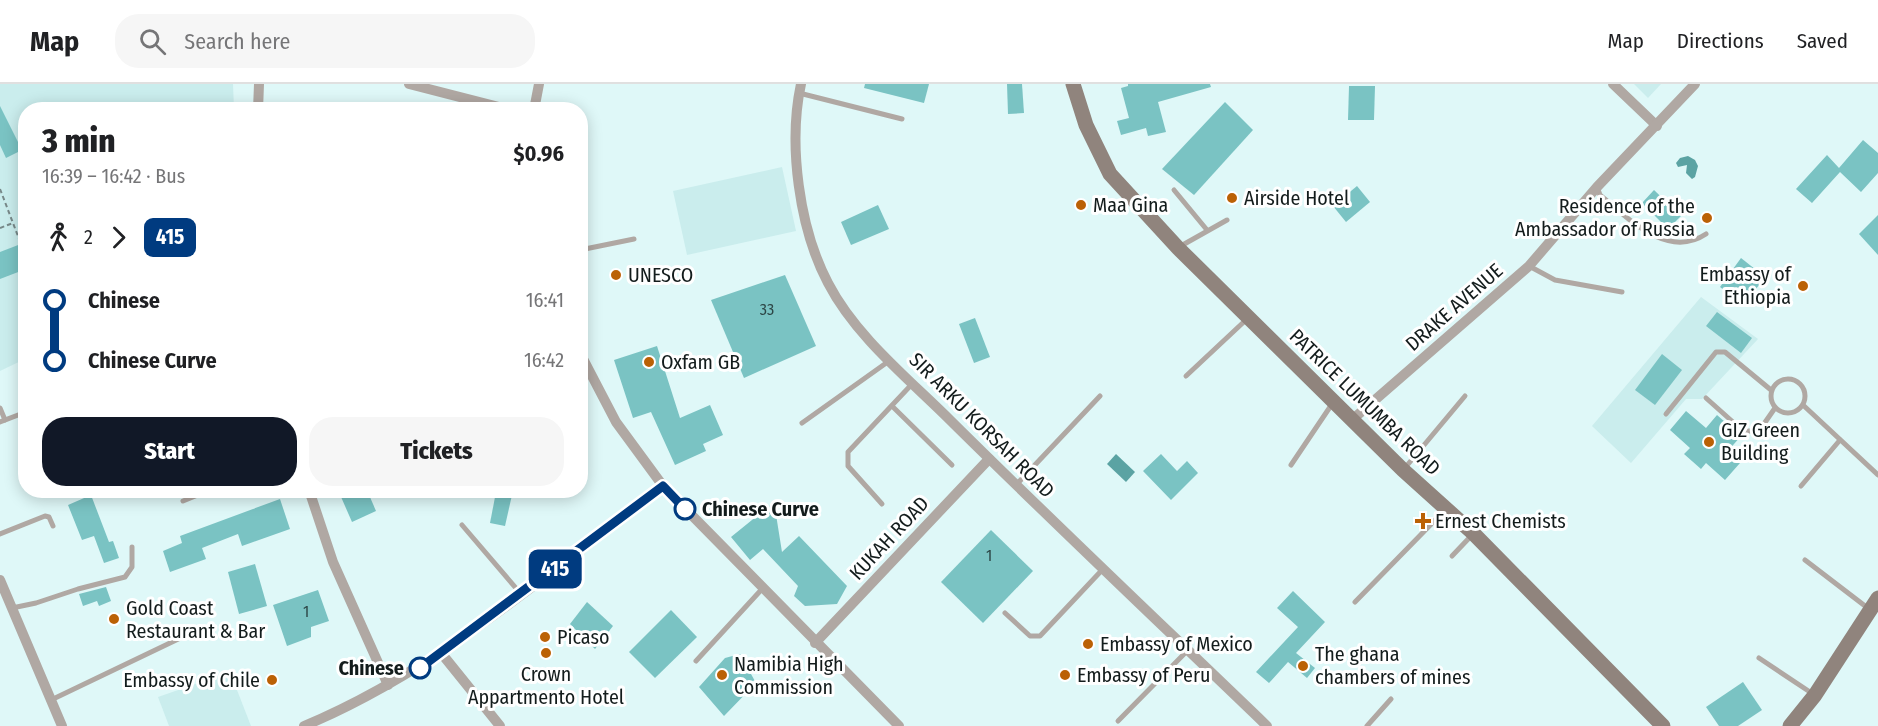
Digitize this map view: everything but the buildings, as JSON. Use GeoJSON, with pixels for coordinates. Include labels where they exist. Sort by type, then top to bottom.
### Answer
{"type":"FeatureCollection","features":[{"type":"Feature","properties":{"kind":"street"},"geometry":{"type":"LineString","coordinates":[[258,102],[259,84]]}},
{"type":"Feature","properties":{"kind":"street"},"geometry":{"type":"LineString","coordinates":[[409,84],[479,102]]}},
{"type":"Feature","properties":{"kind":"street"},"geometry":{"type":"LineString","coordinates":[[535,102],[538,84]]}},
{"type":"Feature","properties":{"kind":"street","name":"PATRICE LUMUMBA ROAD"},"geometry":{"type":"LineString","coordinates":[[1073,84],[1086,125],[1110,174],[1178,248],[1403,471],[1473,533],[1663,726]]}},
{"type":"Feature","properties":{"kind":"street"},"geometry":{"type":"LineString","coordinates":[[1612,84],[1658,126]]}},
{"type":"Feature","properties":{"kind":"street","name":"DRAKE AVENUE"},"geometry":{"type":"LineString","coordinates":[[1353,419],[1529,266],[1597,188],[1658,126],[1695,84]]}},
{"type":"Feature","properties":{"kind":"street","name":"SIR ARKU KORSAH ROAD"},"geometry":{"type":"LineString","coordinates":[[800,88],[796,173],[809,231],[827,282],[846,312],[890,360],[989,459],[1267,726]]}},
{"type":"Feature","properties":{"kind":"street"},"geometry":{"type":"LineString","coordinates":[[588,368],[616,422],[663,486],[899,726]]}},
{"type":"Feature","properties":{"kind":"street","name":"KUKAH ROAD"},"geometry":{"type":"LineString","coordinates":[[815,643],[989,459]]}},
{"type":"Feature","properties":{"kind":"street"},"geometry":{"type":"LineString","coordinates":[[304,726],[338,712],[442,654],[663,486]]}},
{"type":"Feature","properties":{"kind":"street"},"geometry":{"type":"LineString","coordinates":[[312,498],[333,562],[388,685]]}},
{"type":"Feature","properties":{"kind":"street"},"geometry":{"type":"LineString","coordinates":[[0,580],[62,726]]}},
{"type":"Feature","properties":{"kind":"street"},"geometry":{"type":"LineString","coordinates":[[1790,726],[1815,694],[1874,604]]}},
{"type":"Feature","properties":{"kind":"street"},"geometry":{"type":"LineString","coordinates":[[442,654],[500,726]]}},
{"type":"Feature","properties":{"kind":"lane"},"geometry":{"type":"LineString","coordinates":[[800,88],[902,118]]}},
{"type":"Feature","properties":{"kind":"lane"},"geometry":{"type":"LineString","coordinates":[[1597,188],[1600,195],[1657,239],[1682,242],[1698,239],[1706,234]]}},
{"type":"Feature","properties":{"kind":"lane"},"geometry":{"type":"LineString","coordinates":[[1174,190],[1207,230]]}},
{"type":"Feature","properties":{"kind":"lane"},"geometry":{"type":"LineString","coordinates":[[1178,248],[1227,220]]}},
{"type":"Feature","properties":{"kind":"lane"},"geometry":{"type":"LineString","coordinates":[[588,248],[634,239]]}},
{"type":"Feature","properties":{"kind":"lane"},"geometry":{"type":"LineString","coordinates":[[1529,266],[1555,280],[1622,292]]}},
{"type":"Feature","properties":{"kind":"lane"},"geometry":{"type":"LineString","coordinates":[[1186,376],[1249,317]]}},
{"type":"Feature","properties":{"kind":"lane"},"geometry":{"type":"LineString","coordinates":[[1666,414],[1716,352],[1725,352],[1771,390]]}},
{"type":"Feature","properties":{"kind":"lane"},"geometry":{"type":"LineString","coordinates":[[802,423],[890,360]]}},
{"type":"Feature","properties":{"kind":"lane"},"geometry":{"type":"LineString","coordinates":[[1790,378],[1800,383],[1806,394],[1803,405],[1790,414],[1775,408],[1771,400],[1771,390],[1778,381],[1790,378]]}},
{"type":"Feature","properties":{"kind":"lane"},"geometry":{"type":"LineString","coordinates":[[882,504],[848,466],[846,459],[848,452],[913,383]]}},
{"type":"Feature","properties":{"kind":"lane"},"geometry":{"type":"LineString","coordinates":[[1016,485],[1100,396]]}},
{"type":"Feature","properties":{"kind":"lane"},"geometry":{"type":"LineString","coordinates":[[1403,471],[1465,396]]}},
{"type":"Feature","properties":{"kind":"lane"},"geometry":{"type":"LineString","coordinates":[[1706,398],[1743,431],[1759,431],[1775,408]]}},
{"type":"Feature","properties":{"kind":"lane"},"geometry":{"type":"LineString","coordinates":[[1291,465],[1334,401]]}},
{"type":"Feature","properties":{"kind":"lane"},"geometry":{"type":"LineString","coordinates":[[1803,405],[1878,476]]}},
{"type":"Feature","properties":{"kind":"lane"},"geometry":{"type":"LineString","coordinates":[[892,406],[952,465]]}},
{"type":"Feature","properties":{"kind":"lane"},"geometry":{"type":"LineString","coordinates":[[0,408],[3,421],[18,415]]}},
{"type":"Feature","properties":{"kind":"lane"},"geometry":{"type":"LineString","coordinates":[[1801,486],[1840,440]]}},
{"type":"Feature","properties":{"kind":"lane"},"geometry":{"type":"LineString","coordinates":[[183,501],[190,498]]}},
{"type":"Feature","properties":{"kind":"lane"},"geometry":{"type":"LineString","coordinates":[[1355,602],[1446,509]]}},
{"type":"Feature","properties":{"kind":"lane"},"geometry":{"type":"LineString","coordinates":[[0,534],[45,516],[49,517],[53,526]]}},
{"type":"Feature","properties":{"kind":"lane"},"geometry":{"type":"LineString","coordinates":[[462,525],[521,594]]}},
{"type":"Feature","properties":{"kind":"lane"},"geometry":{"type":"LineString","coordinates":[[1452,556],[1473,533]]}},
{"type":"Feature","properties":{"kind":"lane"},"geometry":{"type":"LineString","coordinates":[[12,608],[125,577],[132,567],[132,547]]}},
{"type":"Feature","properties":{"kind":"lane"},"geometry":{"type":"LineString","coordinates":[[1805,560],[1874,604]]}},
{"type":"Feature","properties":{"kind":"lane"},"geometry":{"type":"LineString","coordinates":[[1005,614],[1030,636],[1040,636],[1103,568]]}},
{"type":"Feature","properties":{"kind":"lane"},"geometry":{"type":"LineString","coordinates":[[696,661],[762,589]]}},
{"type":"Feature","properties":{"kind":"lane"},"geometry":{"type":"LineString","coordinates":[[51,700],[195,631]]}},
{"type":"Feature","properties":{"kind":"lane"},"geometry":{"type":"LineString","coordinates":[[1118,721],[1188,650]]}},
{"type":"Feature","properties":{"kind":"lane"},"geometry":{"type":"LineString","coordinates":[[1759,658],[1815,694]]}},
{"type":"Feature","properties":{"kind":"lane"},"geometry":{"type":"LineString","coordinates":[[1366,726],[1391,699]]}},
{"type":"Feature","properties":{"kind":"path"},"geometry":{"type":"LineString","coordinates":[[0,189],[18,235]]}},
{"type":"Feature","properties":{"kind":"path"},"geometry":{"type":"LineString","coordinates":[[0,228],[14,223]]}},
{"type":"Feature","properties":{"kind":"shaded area"},"geometry":{"type":"Polygon","coordinates":[[[0,84],[233,84],[234,102],[18,102],[18,362],[0,371],[0,84]]]}},
{"type":"Feature","properties":{"kind":"shaded area"},"geometry":{"type":"Polygon","coordinates":[[[1634,84],[1661,84],[1648,98],[1634,84]]]}},
{"type":"Feature","properties":{"kind":"shaded area"},"geometry":{"type":"Polygon","coordinates":[[[782,167],[796,231],[687,255],[673,191],[782,167]]]}},
{"type":"Feature","properties":{"kind":"shaded area"},"geometry":{"type":"Polygon","coordinates":[[[1701,297],[1758,339],[1702,399],[1686,399],[1631,463],[1592,426],[1701,297]]]}},
{"type":"Feature","properties":{"kind":"shaded area"},"geometry":{"type":"Polygon","coordinates":[[[230,672],[251,726],[169,726],[158,697],[230,672]]]}},
{"type":"Feature","properties":{"kind":"water"},"geometry":{"type":"Polygon","coordinates":[[[1688,156],[1695,160],[1698,166],[1695,177],[1692,179],[1686,173],[1687,165],[1678,167],[1676,163],[1680,158],[1688,156]]]}},
{"type":"Feature","properties":{"kind":"water"},"geometry":{"type":"Polygon","coordinates":[[[1116,454],[1135,472],[1126,482],[1107,464],[1116,454]]]}},
{"type":"Feature","properties":{"kind":"bus line","name":"415"},"geometry":{"type":"LineString","coordinates":[[420,668],[442,654],[663,486],[685,509]]}},
{"type":"Feature","properties":{"kind":"place","name":"Airside Hotel"},"geometry":{"type":"Point","coordinates":[1232,198]}},
{"type":"Feature","properties":{"kind":"place","name":"Maa Gina"},"geometry":{"type":"Point","coordinates":[1081,205]}},
{"type":"Feature","properties":{"kind":"place","name":"Residence of the Ambassador of Russia"},"geometry":{"type":"Point","coordinates":[1707,218]}},
{"type":"Feature","properties":{"kind":"place","name":"UNESCO"},"geometry":{"type":"Point","coordinates":[616,275]}},
{"type":"Feature","properties":{"kind":"place","name":"Embassy of Ethiopia"},"geometry":{"type":"Point","coordinates":[1803,286]}},
{"type":"Feature","properties":{"kind":"place","name":"Oxfam GB"},"geometry":{"type":"Point","coordinates":[649,362]}},
{"type":"Feature","properties":{"kind":"place","name":"GIZ Green Building"},"geometry":{"type":"Point","coordinates":[1709,442]}},
{"type":"Feature","properties":{"kind":"place","name":"Chinese Curve"},"geometry":{"type":"Point","coordinates":[685,509]}},
{"type":"Feature","properties":{"kind":"place","name":"Ernest Chemists"},"geometry":{"type":"Point","coordinates":[1423,521]}},
{"type":"Feature","properties":{"kind":"place","name":"Gold Coast Restaurant & Bar"},"geometry":{"type":"Point","coordinates":[114,619]}},
{"type":"Feature","properties":{"kind":"place","name":"Picaso"},"geometry":{"type":"Point","coordinates":[545,637]}},
{"type":"Feature","properties":{"kind":"place","name":"Embassy of Mexico"},"geometry":{"type":"Point","coordinates":[1088,644]}},
{"type":"Feature","properties":{"kind":"place","name":"Crown Appartmento Hotel"},"geometry":{"type":"Point","coordinates":[546,653]}},
{"type":"Feature","properties":{"kind":"place","name":"The ghana chambers of mines"},"geometry":{"type":"Point","coordinates":[1303,666]}},
{"type":"Feature","properties":{"kind":"place","name":"Chinese"},"geometry":{"type":"Point","coordinates":[420,668]}},
{"type":"Feature","properties":{"kind":"place","name":"Namibia High Commission"},"geometry":{"type":"Point","coordinates":[722,675]}},
{"type":"Feature","properties":{"kind":"place","name":"Embassy of Peru"},"geometry":{"type":"Point","coordinates":[1065,675]}},
{"type":"Feature","properties":{"kind":"place","name":"Embassy of Chile"},"geometry":{"type":"Point","coordinates":[272,680]}}]}
